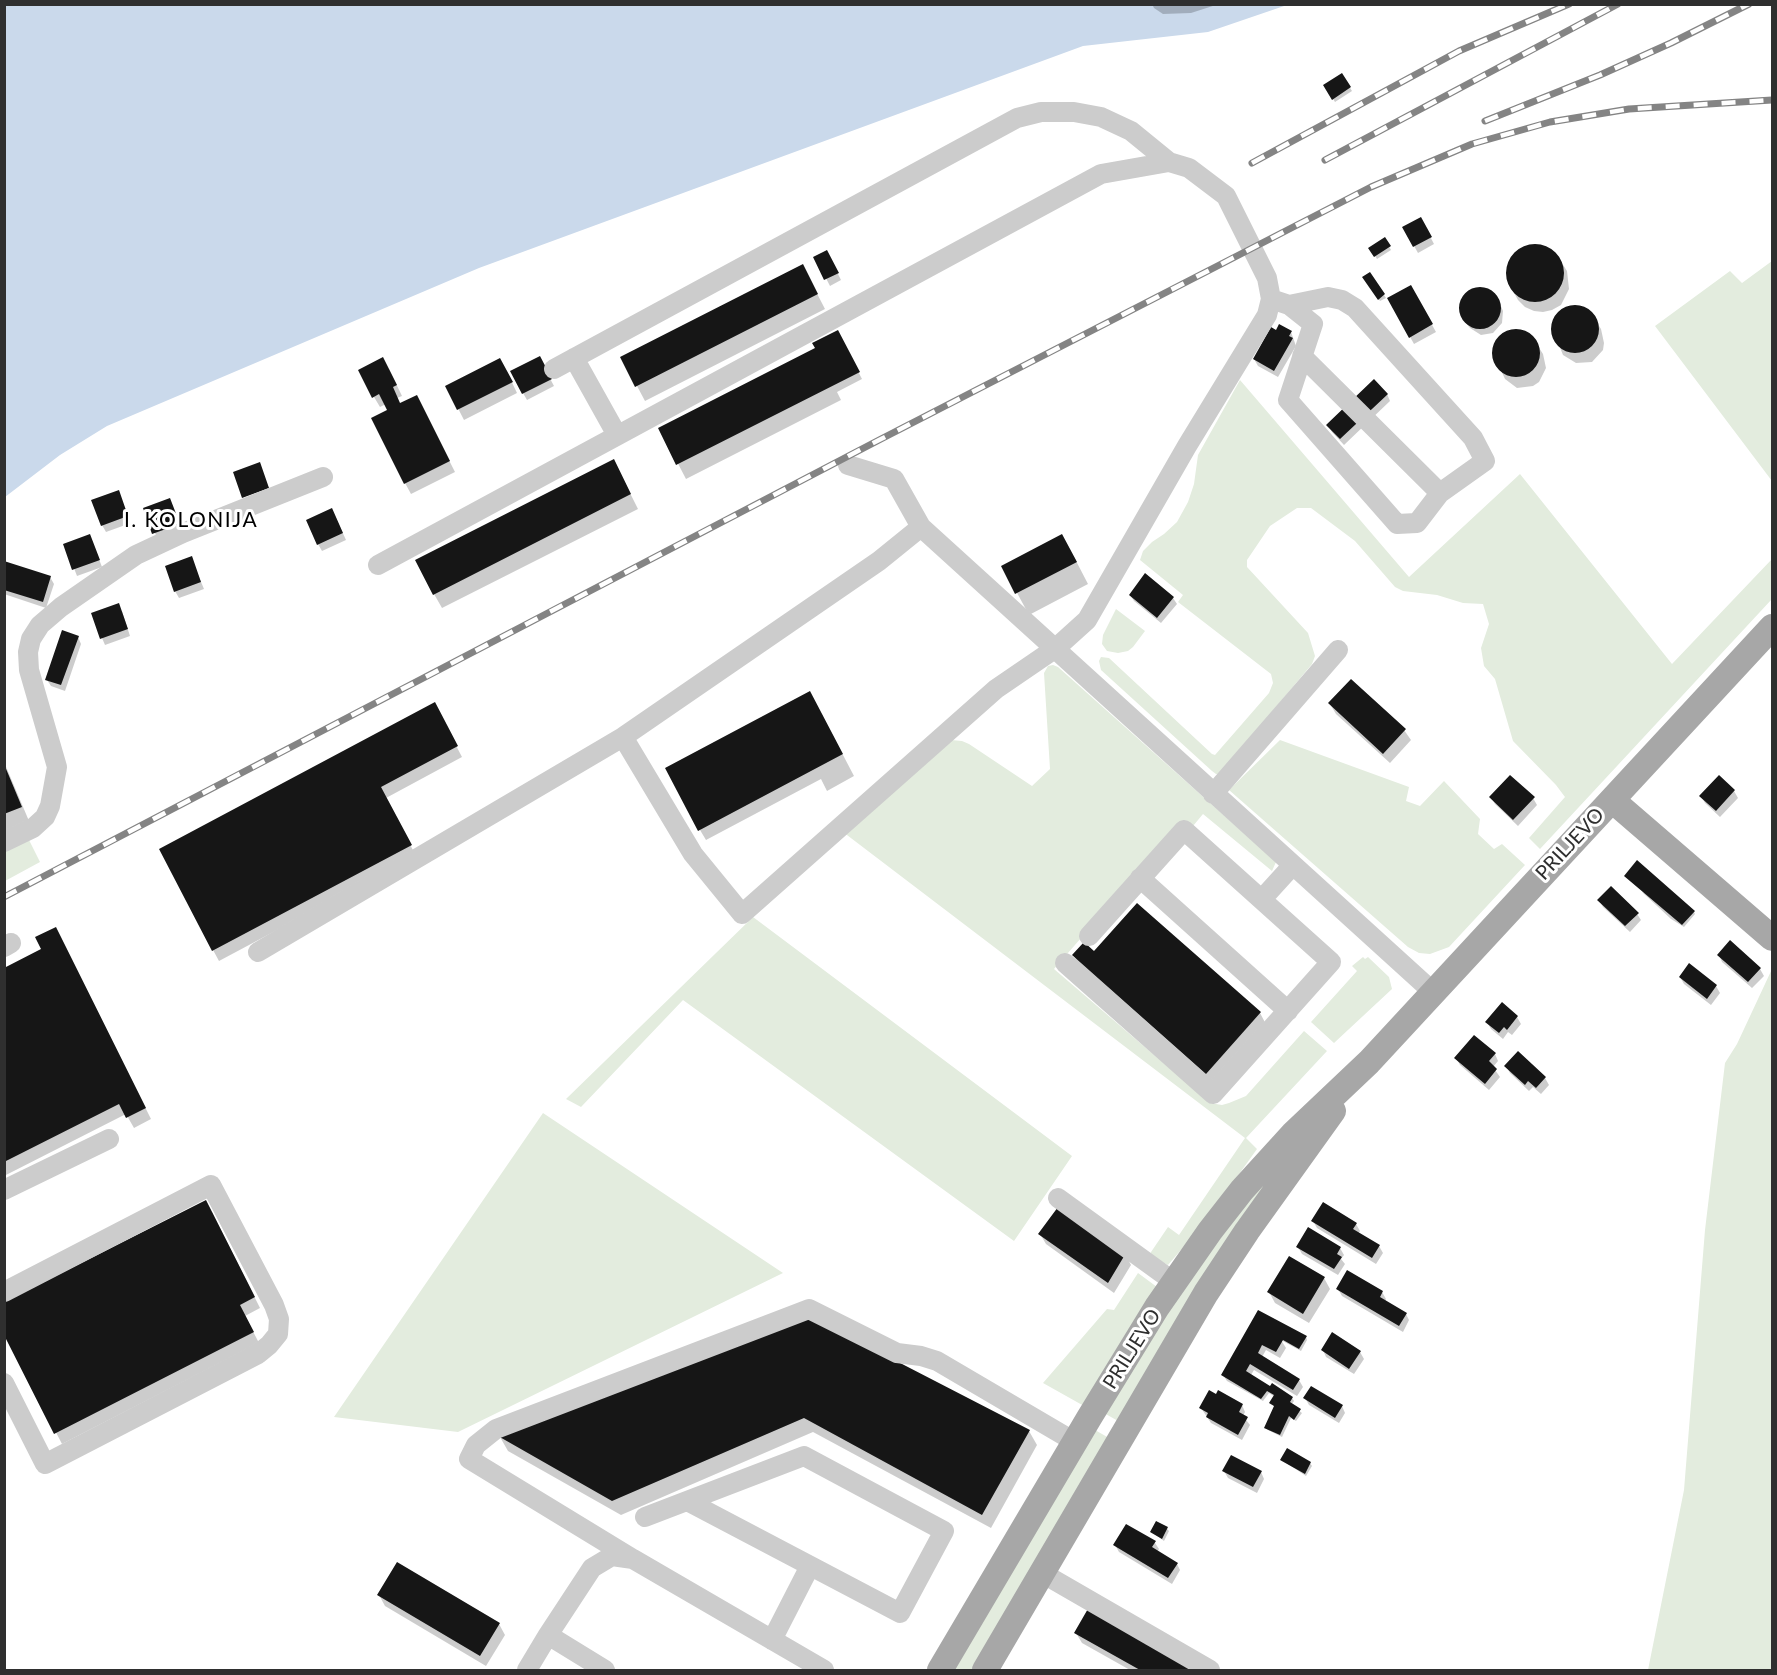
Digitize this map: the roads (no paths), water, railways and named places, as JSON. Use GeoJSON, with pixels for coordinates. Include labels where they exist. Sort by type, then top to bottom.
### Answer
{"type":"FeatureCollection","features":[{"type":"Feature","properties":{"kind":"main road","name":"PRILJEVO"},"geometry":{"type":"LineString","coordinates":[[940,1671],[1075,1442],[1174,1282],[1210,1232],[1270,1157],[1368,1062],[1773,627]]}},
{"type":"Feature","properties":{"kind":"main road"},"geometry":{"type":"LineString","coordinates":[[1612,800],[1773,938]]}},
{"type":"Feature","properties":{"kind":"main road","name":"PRILJEVO"},"geometry":{"type":"LineString","coordinates":[[985,1671],[1206,1293],[1254,1221],[1368,1062]]}},
{"type":"Feature","properties":{"kind":"street"},"geometry":{"type":"LineString","coordinates":[[554,369],[1017,118],[1041,112],[1074,112],[1101,117],[1131,131],[1169,162],[1189,168],[1226,196],[1280,302],[1313,324],[1288,400],[1397,524],[1417,523],[1440,493],[1485,461],[1473,438],[1355,309],[1342,300],[1328,297],[1280,302],[1266,315],[1087,620],[1056,648],[996,689],[742,914],[693,854],[623,737]]}},
{"type":"Feature","properties":{"kind":"street"},"geometry":{"type":"LineString","coordinates":[[378,566],[1101,174],[1169,162]]}},
{"type":"Feature","properties":{"kind":"street"},"geometry":{"type":"LineString","coordinates":[[1302,356],[1440,493]]}},
{"type":"Feature","properties":{"kind":"street"},"geometry":{"type":"LineString","coordinates":[[574,358],[617,435]]}},
{"type":"Feature","properties":{"kind":"street"},"geometry":{"type":"LineString","coordinates":[[848,465],[894,479],[921,527],[1433,992]]}},
{"type":"Feature","properties":{"kind":"street"},"geometry":{"type":"LineString","coordinates":[[4,842],[33,828],[45,818],[50,806],[57,767],[29,670],[28,652],[31,639],[40,625],[61,607],[136,555],[183,533],[322,477]]}},
{"type":"Feature","properties":{"kind":"street"},"geometry":{"type":"LineString","coordinates":[[258,952],[623,737],[879,561],[921,527]]}},
{"type":"Feature","properties":{"kind":"street"},"geometry":{"type":"LineString","coordinates":[[1213,794],[1338,650]]}},
{"type":"Feature","properties":{"kind":"street"},"geometry":{"type":"LineString","coordinates":[[1065,963],[1213,1094],[1331,962],[1184,830],[1089,936]]}},
{"type":"Feature","properties":{"kind":"street"},"geometry":{"type":"LineString","coordinates":[[1262,899],[1292,866]]}},
{"type":"Feature","properties":{"kind":"street"},"geometry":{"type":"LineString","coordinates":[[1140,878],[1288,1011]]}},
{"type":"Feature","properties":{"kind":"street"},"geometry":{"type":"LineString","coordinates":[[4,1190],[109,1139]]}},
{"type":"Feature","properties":{"kind":"street"},"geometry":{"type":"LineString","coordinates":[[4,1292],[211,1185],[274,1305],[279,1319],[278,1334],[258,1354],[45,1464],[4,1383]]}},
{"type":"Feature","properties":{"kind":"street"},"geometry":{"type":"LineString","coordinates":[[1058,1198],[1174,1282]]}},
{"type":"Feature","properties":{"kind":"street"},"geometry":{"type":"LineString","coordinates":[[824,1671],[469,1459],[476,1445],[496,1429],[809,1309],[897,1353],[937,1361],[1075,1442]]}},
{"type":"Feature","properties":{"kind":"street"},"geometry":{"type":"LineString","coordinates":[[645,1517],[689,1502],[744,1477],[804,1456],[944,1531],[900,1613],[689,1502]]}},
{"type":"Feature","properties":{"kind":"street"},"geometry":{"type":"LineString","coordinates":[[527,1671],[592,1568],[612,1556],[633,1559]]}},
{"type":"Feature","properties":{"kind":"street"},"geometry":{"type":"LineString","coordinates":[[772,1640],[810,1566]]}},
{"type":"Feature","properties":{"kind":"street"},"geometry":{"type":"LineString","coordinates":[[1042,1574],[1210,1671]]}},
{"type":"Feature","properties":{"kind":"street"},"geometry":{"type":"LineString","coordinates":[[548,1635],[605,1671]]}},
{"type":"Feature","properties":{"kind":"water"},"geometry":{"type":"Polygon","coordinates":[[[5,4],[1287,5],[1208,32],[1083,46],[479,268],[107,426],[60,455],[5,497],[5,4]]]}},
{"type":"Feature","properties":{"kind":"railway"},"geometry":{"type":"LineString","coordinates":[[1252,163],[1459,51],[1569,4]]}},
{"type":"Feature","properties":{"kind":"railway"},"geometry":{"type":"LineString","coordinates":[[1325,160],[1618,4]]}},
{"type":"Feature","properties":{"kind":"railway"},"geometry":{"type":"LineString","coordinates":[[1485,121],[1600,75],[1749,4]]}},
{"type":"Feature","properties":{"kind":"railway"},"geometry":{"type":"LineString","coordinates":[[4,897],[881,439],[1371,187],[1472,144],[1550,122],[1629,109],[1772,100]]}},
{"type":"Feature","properties":{"kind":"district","name":"I. KOLONIJA"},"geometry":{"type":"Point","coordinates":[191,520]}}]}
